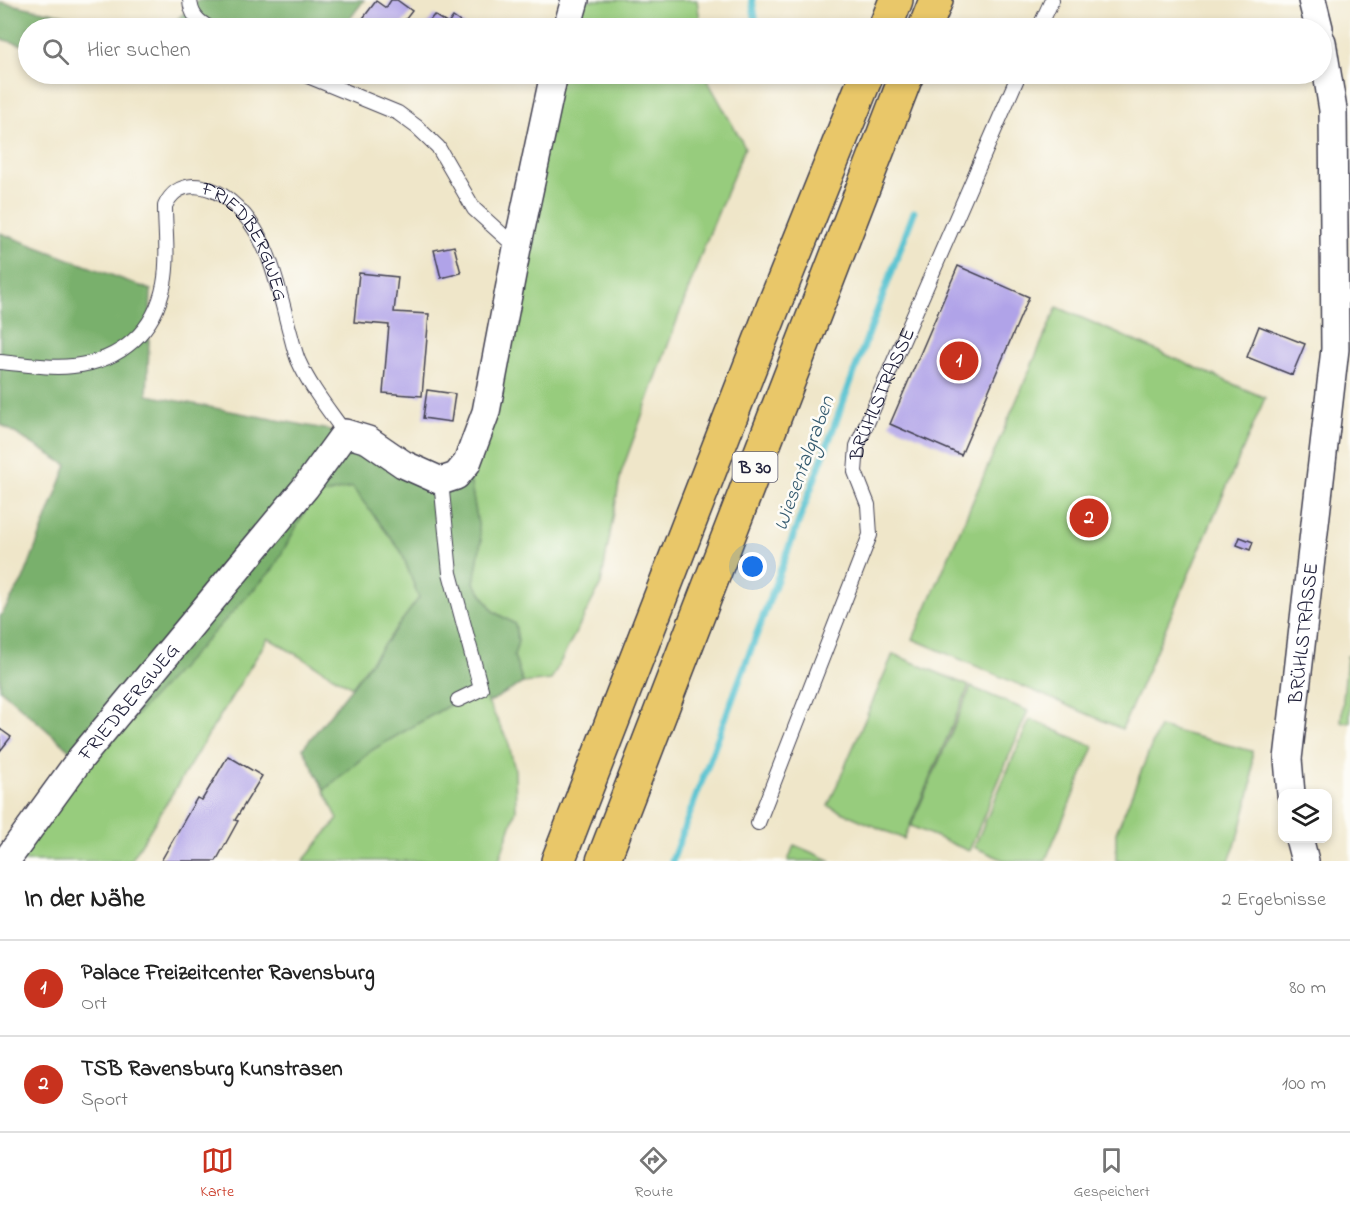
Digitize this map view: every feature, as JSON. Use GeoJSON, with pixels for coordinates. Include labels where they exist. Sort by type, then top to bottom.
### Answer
{"type":"FeatureCollection","features":[{"type":"Feature","properties":{"kind":"highway"},"geometry":{"type":"LineString","coordinates":[[889,18],[896,0]]}},
{"type":"Feature","properties":{"kind":"highway"},"geometry":{"type":"LineString","coordinates":[[929,18],[936,0]]}},
{"type":"Feature","properties":{"kind":"highway","name":"B 30"},"geometry":{"type":"LineString","coordinates":[[558,861],[768,321],[863,84]]}},
{"type":"Feature","properties":{"kind":"highway","name":"B 30"},"geometry":{"type":"LineString","coordinates":[[603,861],[903,84]]}},
{"type":"Feature","properties":{"kind":"street"},"geometry":{"type":"LineString","coordinates":[[570,18],[575,0]]}},
{"type":"Feature","properties":{"kind":"street"},"geometry":{"type":"LineString","coordinates":[[1312,0],[1316,18]]}},
{"type":"Feature","properties":{"kind":"street"},"geometry":{"type":"LineString","coordinates":[[345,433],[368,440],[403,464],[441,481],[456,476],[467,463],[486,412],[517,248],[552,84]]}},
{"type":"Feature","properties":{"kind":"street","name":"BRÜHLSTRASSE"},"geometry":{"type":"LineString","coordinates":[[1291,789],[1288,759],[1342,349],[1335,223],[1333,110],[1329,84]]}},
{"type":"Feature","properties":{"kind":"street","name":"FRIEDBERGWEG"},"geometry":{"type":"LineString","coordinates":[[6,861],[80,759],[305,488],[345,433]]}},
{"type":"Feature","properties":{"kind":"street"},"geometry":{"type":"LineString","coordinates":[[1300,843],[1305,861]]}},
{"type":"Feature","properties":{"kind":"lane"},"geometry":{"type":"LineString","coordinates":[[189,0],[191,11],[196,18]]}},
{"type":"Feature","properties":{"kind":"lane"},"geometry":{"type":"LineString","coordinates":[[1044,18],[1052,0]]}},
{"type":"Feature","properties":{"kind":"lane"},"geometry":{"type":"LineString","coordinates":[[327,84],[398,113],[417,126],[438,147],[474,208],[517,248]]}},
{"type":"Feature","properties":{"kind":"lane","name":"BRÜHLSTRASSE"},"geometry":{"type":"LineString","coordinates":[[758,823],[870,535],[868,505],[855,472],[857,446],[1015,84]]}},
{"type":"Feature","properties":{"kind":"lane","name":"FRIEDBERGWEG"},"geometry":{"type":"LineString","coordinates":[[0,362],[72,366],[105,358],[132,342],[148,326],[157,309],[164,285],[165,206],[174,192],[183,188],[205,187],[236,206],[257,232],[271,263],[297,357],[312,389],[345,433]]}},
{"type":"Feature","properties":{"kind":"lane"},"geometry":{"type":"LineString","coordinates":[[441,481],[450,573],[481,689],[458,700]]}},
{"type":"Feature","properties":{"kind":"green space"},"geometry":{"type":"Polygon","coordinates":[[[198,0],[364,0],[350,18],[179,18],[198,0]]]}},
{"type":"Feature","properties":{"kind":"green space"},"geometry":{"type":"Polygon","coordinates":[[[575,0],[697,0],[700,18],[570,18],[575,0]]]}},
{"type":"Feature","properties":{"kind":"green space"},"geometry":{"type":"Polygon","coordinates":[[[0,2],[79,18],[18,18],[18,44],[0,39],[0,2]]]}},
{"type":"Feature","properties":{"kind":"green space"},"geometry":{"type":"Polygon","coordinates":[[[552,84],[710,84],[745,147],[704,247],[621,473],[601,584],[551,680],[523,683],[514,656],[518,641],[515,624],[494,612],[474,583],[481,541],[467,463],[552,84]]]}},
{"type":"Feature","properties":{"kind":"green space"},"geometry":{"type":"Polygon","coordinates":[[[0,233],[151,290],[147,395],[345,433],[422,472],[467,463],[481,541],[474,583],[494,612],[515,624],[518,641],[514,656],[523,683],[488,703],[481,689],[458,700],[372,750],[324,790],[303,748],[419,598],[401,551],[352,487],[313,497],[273,569],[112,741],[80,759],[0,689],[0,617],[23,580],[67,465],[0,424],[0,233]]]}},
{"type":"Feature","properties":{"kind":"green space"},"geometry":{"type":"Polygon","coordinates":[[[1057,307],[1265,398],[1122,729],[913,639],[1057,307]]]}},
{"type":"Feature","properties":{"kind":"green space"},"geometry":{"type":"Polygon","coordinates":[[[353,487],[401,551],[419,598],[352,687],[268,638],[131,861],[6,861],[313,497],[353,487]]]}},
{"type":"Feature","properties":{"kind":"green space"},"geometry":{"type":"Polygon","coordinates":[[[893,654],[969,686],[904,839],[828,806],[893,654]]]}},
{"type":"Feature","properties":{"kind":"green space"},"geometry":{"type":"Polygon","coordinates":[[[1347,656],[1350,656],[1350,722],[1341,722],[1347,656]]]}},
{"type":"Feature","properties":{"kind":"green space"},"geometry":{"type":"Polygon","coordinates":[[[971,687],[1028,711],[969,851],[911,826],[971,687]]]}},
{"type":"Feature","properties":{"kind":"green space"},"geometry":{"type":"Polygon","coordinates":[[[481,689],[508,741],[515,770],[516,810],[499,861],[303,861],[338,819],[324,790],[372,750],[481,689]]]}},
{"type":"Feature","properties":{"kind":"green space"},"geometry":{"type":"Polygon","coordinates":[[[1030,719],[1094,747],[1045,861],[1006,861],[974,847],[1030,719]]]}},
{"type":"Feature","properties":{"kind":"green space"},"geometry":{"type":"Polygon","coordinates":[[[1159,727],[1252,751],[1252,784],[1239,835],[1229,861],[1116,861],[1116,833],[1159,727]]]}},
{"type":"Feature","properties":{"kind":"green space"},"geometry":{"type":"Polygon","coordinates":[[[794,845],[832,861],[788,861],[794,845]]]}},
{"type":"Feature","properties":{"kind":"building"},"geometry":{"type":"Polygon","coordinates":[[[391,0],[397,0],[412,11],[407,18],[363,18],[376,1],[386,8],[391,0]]]}},
{"type":"Feature","properties":{"kind":"building"},"geometry":{"type":"Polygon","coordinates":[[[454,246],[461,273],[441,278],[434,250],[454,246]]]}},
{"type":"Feature","properties":{"kind":"building"},"geometry":{"type":"Polygon","coordinates":[[[958,266],[1029,297],[961,455],[890,424],[958,266]]]}},
{"type":"Feature","properties":{"kind":"building"},"geometry":{"type":"Polygon","coordinates":[[[359,273],[398,277],[394,312],[429,314],[422,396],[383,393],[389,325],[354,322],[359,273]]]}},
{"type":"Feature","properties":{"kind":"building"},"geometry":{"type":"Polygon","coordinates":[[[1259,326],[1305,344],[1292,375],[1247,357],[1259,326]]]}},
{"type":"Feature","properties":{"kind":"building"},"geometry":{"type":"Polygon","coordinates":[[[427,390],[455,394],[451,422],[423,418],[427,390]]]}},
{"type":"Feature","properties":{"kind":"building"},"geometry":{"type":"Polygon","coordinates":[[[1240,537],[1253,542],[1250,550],[1237,545],[1240,537]]]}},
{"type":"Feature","properties":{"kind":"building"},"geometry":{"type":"Polygon","coordinates":[[[0,729],[11,737],[0,751],[0,729]]]}},
{"type":"Feature","properties":{"kind":"building"},"geometry":{"type":"Polygon","coordinates":[[[228,756],[262,776],[235,820],[238,821],[216,861],[161,861],[197,798],[202,800],[228,756]]]}},
{"type":"Feature","properties":{"kind":"waterway","name":"Wiesentalgraben"},"geometry":{"type":"LineString","coordinates":[[752,0],[755,18]]}},
{"type":"Feature","properties":{"kind":"waterway","name":"Wiesentalgraben"},"geometry":{"type":"LineString","coordinates":[[672,861],[914,212]]}},
{"type":"Feature","properties":{"kind":"place","name":"Palace Freizeitcenter Ravensburg"},"geometry":{"type":"Point","coordinates":[959,361]}},
{"type":"Feature","properties":{"kind":"place","name":"TSB Ravensburg Kunstrasen"},"geometry":{"type":"Point","coordinates":[1089,518]}}]}
